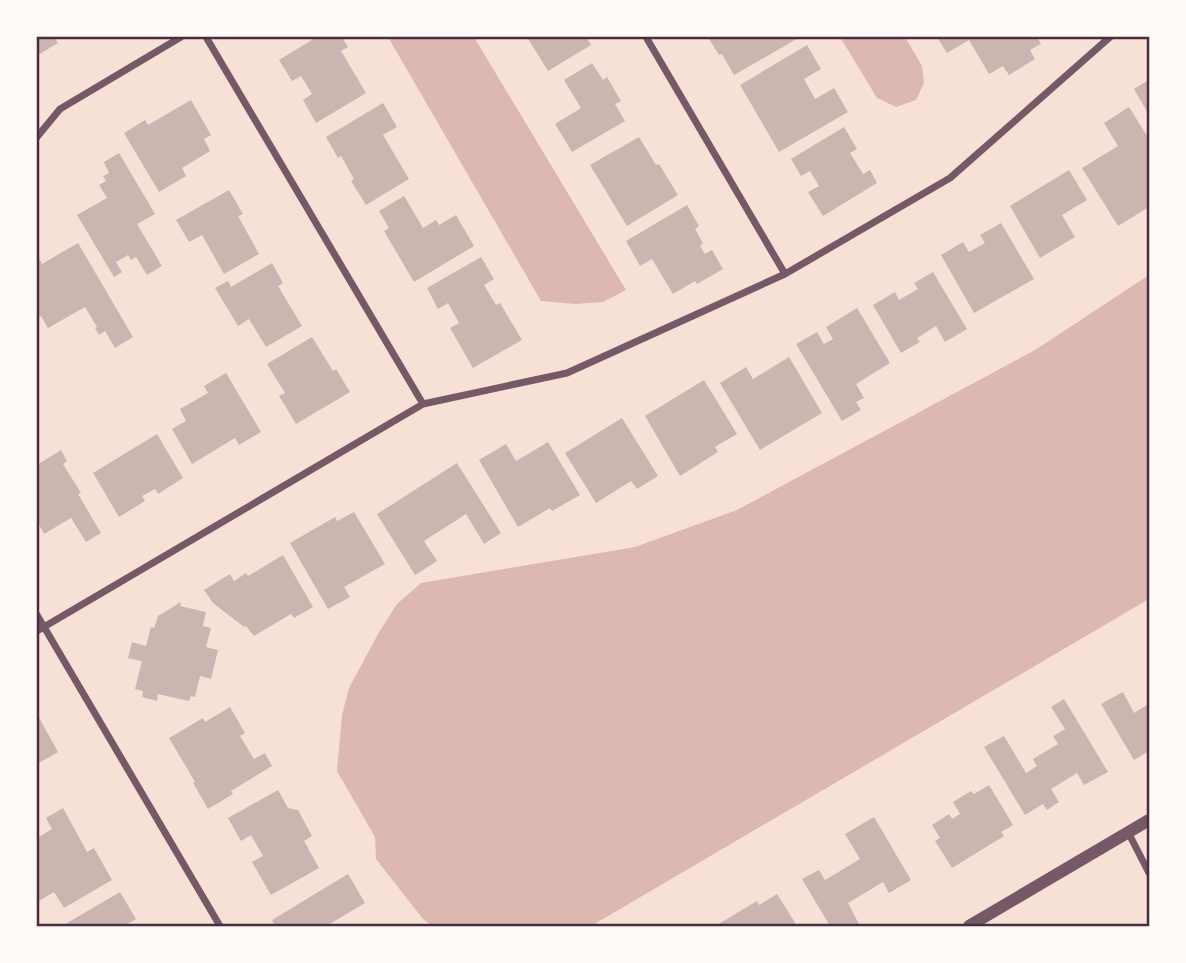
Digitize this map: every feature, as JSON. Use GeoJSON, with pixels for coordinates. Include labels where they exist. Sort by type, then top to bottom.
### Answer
{"type":"FeatureCollection","features":[{"type":"Feature","properties":{"kind":"street"},"geometry":{"type":"LineString","coordinates":[[37,137],[60,109],[181,37]]}},
{"type":"Feature","properties":{"kind":"street"},"geometry":{"type":"LineString","coordinates":[[206,37],[423,404]]}},
{"type":"Feature","properties":{"kind":"street"},"geometry":{"type":"LineString","coordinates":[[646,37],[785,274]]}},
{"type":"Feature","properties":{"kind":"street"},"geometry":{"type":"LineString","coordinates":[[40,629],[423,404],[567,373],[785,274],[950,178],[1105,39]]}},
{"type":"Feature","properties":{"kind":"street"},"geometry":{"type":"LineString","coordinates":[[37,615],[40,629],[220,926]]}},
{"type":"Feature","properties":{"kind":"street"},"geometry":{"type":"LineString","coordinates":[[969,926],[1149,820]]}},
{"type":"Feature","properties":{"kind":"street"},"geometry":{"type":"LineString","coordinates":[[1128,832],[1149,873]]}},
{"type":"Feature","properties":{"kind":"shaded area"},"geometry":{"type":"Polygon","coordinates":[[[388,37],[474,37],[626,290],[603,302],[575,304],[541,301],[388,37]]]}},
{"type":"Feature","properties":{"kind":"shaded area"},"geometry":{"type":"Polygon","coordinates":[[[840,37],[905,37],[922,66],[924,83],[916,100],[896,107],[877,98],[840,37]]]}},
{"type":"Feature","properties":{"kind":"shaded area"},"geometry":{"type":"Polygon","coordinates":[[[1149,275],[1149,599],[591,926],[432,926],[423,919],[376,859],[375,837],[337,771],[342,715],[349,688],[397,604],[421,583],[635,547],[737,510],[1035,350],[1149,275]]]}},
{"type":"Feature","properties":{"kind":"building"},"geometry":{"type":"Polygon","coordinates":[[[37,37],[54,37],[58,43],[38,55],[37,37]]]}},
{"type":"Feature","properties":{"kind":"building"},"geometry":{"type":"Polygon","coordinates":[[[317,37],[342,37],[348,47],[341,51],[366,93],[316,123],[303,100],[312,94],[301,76],[292,81],[279,60],[317,37]]]}},
{"type":"Feature","properties":{"kind":"building"},"geometry":{"type":"Polygon","coordinates":[[[527,37],[586,37],[591,45],[548,71],[527,37]]]}},
{"type":"Feature","properties":{"kind":"building"},"geometry":{"type":"Polygon","coordinates":[[[800,37],[734,75],[722,54],[719,55],[709,39],[800,37]]]}},
{"type":"Feature","properties":{"kind":"building"},"geometry":{"type":"Polygon","coordinates":[[[937,37],[1037,37],[1041,44],[1030,50],[1035,59],[1009,75],[1003,66],[989,74],[969,40],[947,53],[937,37]]]}},
{"type":"Feature","properties":{"kind":"building"},"geometry":{"type":"Polygon","coordinates":[[[807,45],[821,69],[804,79],[815,99],[834,88],[848,112],[779,152],[740,85],[807,45]]]}},
{"type":"Feature","properties":{"kind":"building"},"geometry":{"type":"Polygon","coordinates":[[[592,63],[603,80],[607,77],[621,101],[615,104],[625,121],[572,152],[555,124],[581,108],[564,80],[592,63]]]}},
{"type":"Feature","properties":{"kind":"building"},"geometry":{"type":"Polygon","coordinates":[[[1149,80],[1149,115],[1134,89],[1149,80]]]}},
{"type":"Feature","properties":{"kind":"building"},"geometry":{"type":"Polygon","coordinates":[[[191,100],[211,135],[204,139],[210,151],[182,168],[186,176],[159,192],[124,133],[145,120],[148,125],[191,100]]]}},
{"type":"Feature","properties":{"kind":"building"},"geometry":{"type":"Polygon","coordinates":[[[383,103],[397,127],[383,135],[409,179],[366,205],[351,181],[354,179],[341,156],[338,158],[326,137],[383,103]]]}},
{"type":"Feature","properties":{"kind":"building"},"geometry":{"type":"Polygon","coordinates":[[[1129,107],[1149,139],[1149,207],[1118,226],[1082,168],[1118,146],[1104,123],[1129,107]]]}},
{"type":"Feature","properties":{"kind":"building"},"geometry":{"type":"Polygon","coordinates":[[[844,127],[857,149],[850,153],[863,174],[870,170],[877,183],[823,216],[808,192],[819,186],[810,171],[801,176],[791,159],[844,127]]]}},
{"type":"Feature","properties":{"kind":"building"},"geometry":{"type":"Polygon","coordinates":[[[639,137],[678,195],[627,226],[590,165],[639,137]]]}},
{"type":"Feature","properties":{"kind":"building"},"geometry":{"type":"Polygon","coordinates":[[[119,153],[155,214],[137,224],[162,266],[147,275],[136,257],[131,260],[128,255],[116,262],[122,272],[114,277],[77,215],[107,198],[99,185],[106,181],[103,176],[109,173],[104,162],[119,153]]]}},
{"type":"Feature","properties":{"kind":"building"},"geometry":{"type":"Polygon","coordinates":[[[1069,170],[1087,200],[1062,215],[1075,237],[1040,258],[1010,206],[1069,170]]]}},
{"type":"Feature","properties":{"kind":"building"},"geometry":{"type":"Polygon","coordinates":[[[229,190],[243,214],[238,216],[259,254],[224,274],[202,235],[189,242],[176,220],[229,190]]]}},
{"type":"Feature","properties":{"kind":"building"},"geometry":{"type":"Polygon","coordinates":[[[404,196],[423,228],[436,220],[439,225],[456,215],[474,246],[414,282],[384,231],[389,228],[379,211],[404,196]]]}},
{"type":"Feature","properties":{"kind":"building"},"geometry":{"type":"Polygon","coordinates":[[[687,205],[699,226],[695,229],[703,243],[700,246],[705,254],[712,250],[723,269],[673,294],[652,259],[640,266],[626,241],[687,205]]]}},
{"type":"Feature","properties":{"kind":"building"},"geometry":{"type":"Polygon","coordinates":[[[1001,223],[1034,279],[974,313],[941,255],[963,242],[969,252],[985,243],[980,235],[1001,223]]]}},
{"type":"Feature","properties":{"kind":"building"},"geometry":{"type":"Polygon","coordinates":[[[78,243],[133,337],[115,348],[105,331],[99,335],[85,307],[48,328],[41,316],[37,316],[37,254],[42,264],[78,243]]]}},
{"type":"Feature","properties":{"kind":"building"},"geometry":{"type":"Polygon","coordinates":[[[481,257],[494,279],[484,285],[496,305],[500,303],[522,340],[473,368],[450,328],[459,323],[448,303],[438,309],[427,288],[481,257]]]}},
{"type":"Feature","properties":{"kind":"building"},"geometry":{"type":"Polygon","coordinates":[[[272,263],[283,283],[278,286],[302,326],[266,347],[249,319],[238,326],[215,288],[228,281],[231,287],[272,263]]]}},
{"type":"Feature","properties":{"kind":"building"},"geometry":{"type":"Polygon","coordinates":[[[933,272],[967,329],[945,342],[936,326],[917,338],[920,342],[901,353],[873,305],[895,292],[899,300],[918,289],[914,283],[933,272]]]}},
{"type":"Feature","properties":{"kind":"building"},"geometry":{"type":"Polygon","coordinates":[[[857,308],[890,363],[856,384],[864,398],[856,402],[861,410],[842,421],[796,344],[817,332],[824,344],[833,339],[826,327],[857,308]]]}},
{"type":"Feature","properties":{"kind":"building"},"geometry":{"type":"Polygon","coordinates":[[[312,337],[350,392],[296,424],[279,396],[285,393],[267,364],[312,337]]]}},
{"type":"Feature","properties":{"kind":"building"},"geometry":{"type":"Polygon","coordinates":[[[789,357],[822,413],[760,450],[720,383],[746,367],[753,379],[789,357]]]}},
{"type":"Feature","properties":{"kind":"building"},"geometry":{"type":"Polygon","coordinates":[[[226,373],[261,432],[239,445],[235,438],[192,464],[172,429],[186,421],[180,409],[208,393],[204,386],[226,373]]]}},
{"type":"Feature","properties":{"kind":"building"},"geometry":{"type":"Polygon","coordinates":[[[704,380],[737,434],[715,447],[718,452],[680,476],[645,416],[704,380]]]}},
{"type":"Feature","properties":{"kind":"building"},"geometry":{"type":"Polygon","coordinates":[[[622,418],[658,476],[637,489],[631,481],[596,503],[565,453],[622,418]]]}},
{"type":"Feature","properties":{"kind":"building"},"geometry":{"type":"Polygon","coordinates":[[[157,434],[183,478],[158,494],[155,489],[142,496],[145,501],[119,517],[93,473],[157,434]]]}},
{"type":"Feature","properties":{"kind":"building"},"geometry":{"type":"Polygon","coordinates":[[[548,442],[580,495],[552,511],[550,508],[518,527],[479,460],[506,444],[516,461],[548,442]]]}},
{"type":"Feature","properties":{"kind":"building"},"geometry":{"type":"Polygon","coordinates":[[[61,450],[67,461],[63,464],[101,533],[86,542],[71,518],[44,534],[37,521],[37,465],[61,450]]]}},
{"type":"Feature","properties":{"kind":"building"},"geometry":{"type":"Polygon","coordinates":[[[457,463],[501,533],[484,544],[466,514],[424,541],[437,561],[415,575],[377,514],[457,463]]]}},
{"type":"Feature","properties":{"kind":"building"},"geometry":{"type":"Polygon","coordinates":[[[354,512],[385,564],[344,587],[350,597],[328,609],[290,543],[335,517],[337,521],[354,512]]]}},
{"type":"Feature","properties":{"kind":"building"},"geometry":{"type":"Polygon","coordinates":[[[283,555],[313,607],[294,618],[291,614],[254,636],[246,626],[213,603],[204,590],[230,574],[234,581],[246,573],[248,576],[283,555]]]}},
{"type":"Feature","properties":{"kind":"building"},"geometry":{"type":"Polygon","coordinates":[[[181,602],[180,606],[206,612],[203,626],[211,628],[206,647],[218,650],[211,679],[200,676],[195,697],[191,696],[189,701],[158,694],[157,701],[142,697],[143,691],[135,689],[142,661],[128,658],[132,642],[146,646],[151,627],[154,628],[158,616],[181,602]]]}},
{"type":"Feature","properties":{"kind":"building"},"geometry":{"type":"Polygon","coordinates":[[[1123,692],[1134,713],[1149,704],[1149,751],[1134,760],[1101,704],[1123,692]]]}},
{"type":"Feature","properties":{"kind":"building"},"geometry":{"type":"Polygon","coordinates":[[[1064,699],[1108,772],[1084,785],[1077,773],[1051,789],[1059,802],[1047,810],[1043,804],[1025,815],[984,747],[1004,736],[1026,773],[1037,766],[1033,759],[1058,744],[1053,736],[1065,729],[1051,707],[1064,699]]]}},
{"type":"Feature","properties":{"kind":"building"},"geometry":{"type":"Polygon","coordinates":[[[230,707],[245,733],[240,736],[254,759],[265,753],[272,766],[231,791],[233,794],[208,809],[169,738],[203,718],[205,722],[230,707]]]}},
{"type":"Feature","properties":{"kind":"building"},"geometry":{"type":"Polygon","coordinates":[[[37,714],[58,752],[37,764],[37,714]]]}},
{"type":"Feature","properties":{"kind":"building"},"geometry":{"type":"Polygon","coordinates":[[[989,785],[1013,825],[1001,832],[1004,836],[952,868],[935,841],[940,838],[932,825],[949,814],[952,819],[960,814],[953,802],[971,791],[974,794],[989,785]]]}},
{"type":"Feature","properties":{"kind":"building"},"geometry":{"type":"Polygon","coordinates":[[[278,790],[288,808],[298,810],[312,836],[304,841],[319,868],[271,895],[252,862],[263,856],[251,835],[241,841],[228,818],[278,790]]]}},
{"type":"Feature","properties":{"kind":"building"},"geometry":{"type":"Polygon","coordinates":[[[63,808],[87,852],[94,848],[112,880],[64,908],[54,892],[37,902],[37,838],[52,829],[46,818],[63,808]]]}},
{"type":"Feature","properties":{"kind":"building"},"geometry":{"type":"Polygon","coordinates":[[[874,817],[911,880],[889,893],[883,882],[848,903],[859,924],[830,926],[802,879],[819,870],[825,880],[860,859],[845,834],[874,817]]]}},
{"type":"Feature","properties":{"kind":"building"},"geometry":{"type":"Polygon","coordinates":[[[348,874],[365,903],[326,926],[275,926],[272,920],[348,874]]]}},
{"type":"Feature","properties":{"kind":"building"},"geometry":{"type":"Polygon","coordinates":[[[120,892],[136,919],[124,926],[62,926],[120,892]]]}},
{"type":"Feature","properties":{"kind":"building"},"geometry":{"type":"Polygon","coordinates":[[[777,894],[797,926],[715,926],[757,901],[759,905],[777,894]]]}}]}
